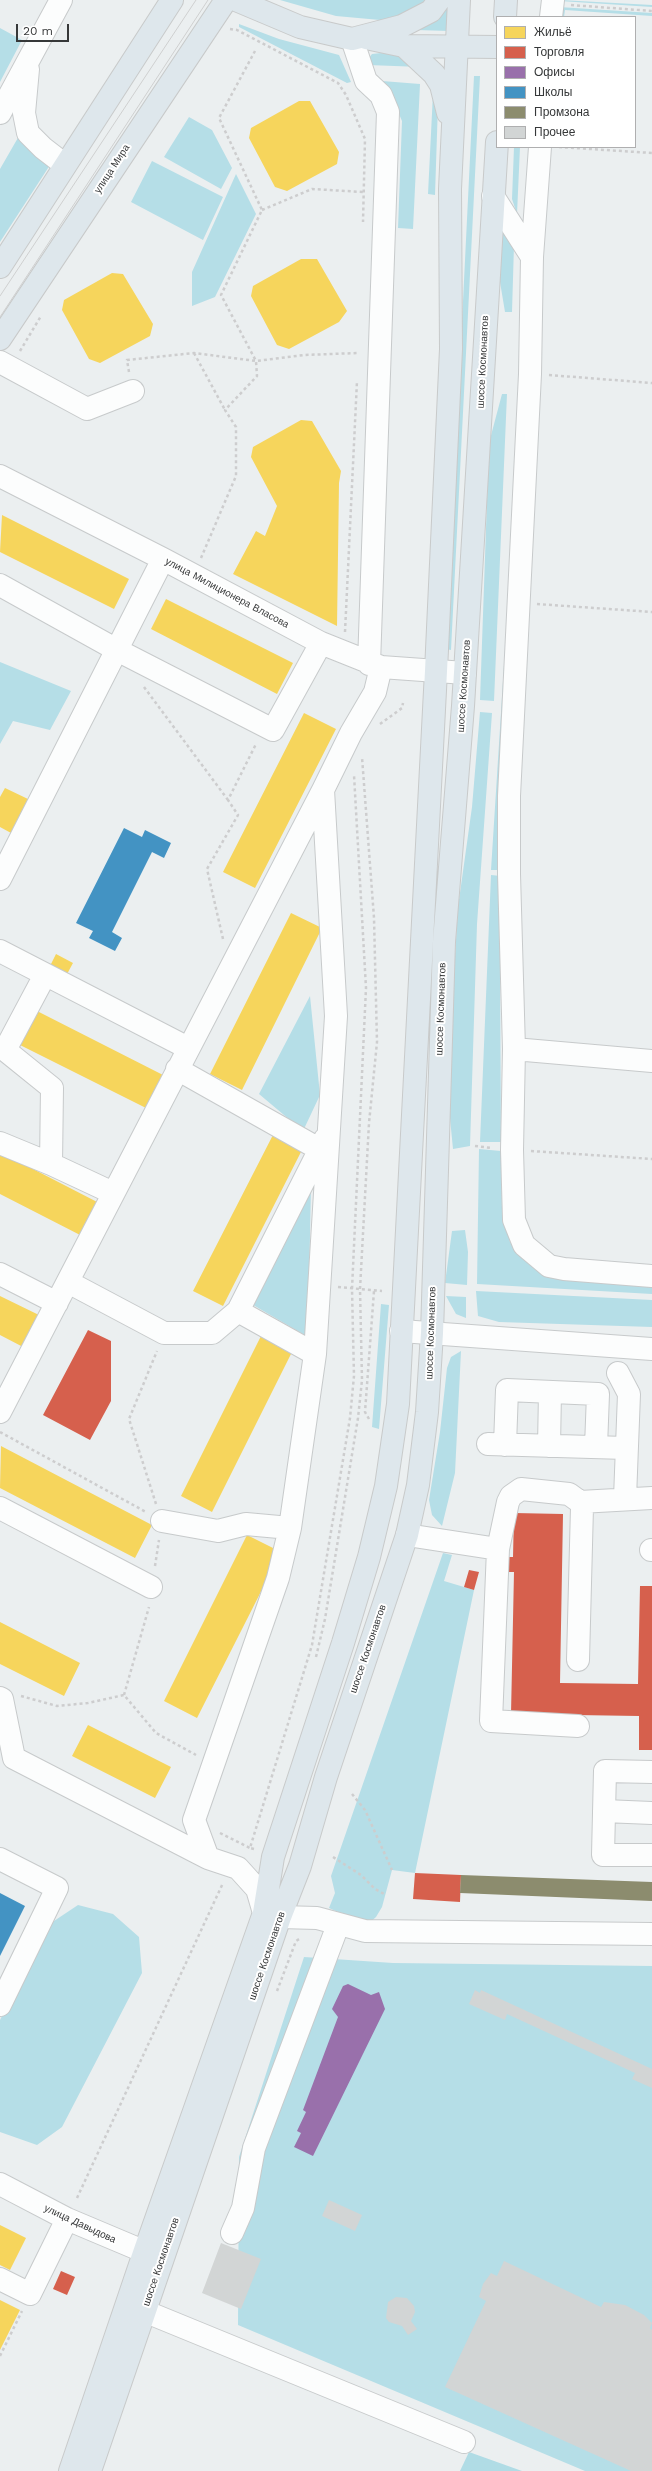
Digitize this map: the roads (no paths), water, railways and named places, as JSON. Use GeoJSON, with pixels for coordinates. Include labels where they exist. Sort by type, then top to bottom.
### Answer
{"type":"FeatureCollection","features":[{"type":"Feature","properties":{"kind":"main road"},"geometry":{"type":"LineString","coordinates":[[0,266],[172,0]]}},
{"type":"Feature","properties":{"kind":"main road","name":"улица Мира"},"geometry":{"type":"LineString","coordinates":[[0,339],[226,0]]}},
{"type":"Feature","properties":{"kind":"main road"},"geometry":{"type":"LineString","coordinates":[[236,0],[300,27],[357,38],[404,46],[496,47]]}},
{"type":"Feature","properties":{"kind":"main road"},"geometry":{"type":"LineString","coordinates":[[357,38],[402,26],[431,11],[439,0]]}},
{"type":"Feature","properties":{"kind":"main road","name":"шоссе Космонавтов"},"geometry":{"type":"LineString","coordinates":[[272,1915],[273,1857],[345,1636],[369,1557],[386,1486],[398,1404],[436,671],[451,348],[450,189],[459,0]]}},
{"type":"Feature","properties":{"kind":"main road"},"geometry":{"type":"LineString","coordinates":[[505,16],[506,0]]}},
{"type":"Feature","properties":{"kind":"main road"},"geometry":{"type":"LineString","coordinates":[[404,46],[434,74],[441,85],[453,138]]}},
{"type":"Feature","properties":{"kind":"main road","name":"шоссе Космонавтов"},"geometry":{"type":"LineString","coordinates":[[70,2471],[153,2256],[272,1915],[300,1866],[326,1777],[407,1535],[418,1485],[427,1412],[432,1333],[444,942],[465,673],[497,148]]}},
{"type":"Feature","properties":{"kind":"main road","name":"шоссе Космонавтов"},"geometry":{"type":"LineString","coordinates":[[90,2471],[144,2311],[153,2256]]}},
{"type":"Feature","properties":{"kind":"street"},"geometry":{"type":"LineString","coordinates":[[0,113],[61,0]]}},
{"type":"Feature","properties":{"kind":"street"},"geometry":{"type":"LineString","coordinates":[[0,1412],[323,790],[351,733],[375,692],[388,112],[381,95],[366,80],[357,38]]}},
{"type":"Feature","properties":{"kind":"street"},"geometry":{"type":"LineString","coordinates":[[28,62],[24,113],[28,133],[65,165]]}},
{"type":"Feature","properties":{"kind":"street"},"geometry":{"type":"LineString","coordinates":[[540,148],[532,257],[530,374],[510,796],[509,874],[514,1049],[512,1150],[514,1220],[519,1237],[530,1253],[542,1262],[556,1268],[652,1276]]}},
{"type":"Feature","properties":{"kind":"street"},"geometry":{"type":"LineString","coordinates":[[493,196],[532,257]]}},
{"type":"Feature","properties":{"kind":"street"},"geometry":{"type":"LineString","coordinates":[[0,362],[87,409],[133,391]]}},
{"type":"Feature","properties":{"kind":"street","name":"улица Милиционера Власова"},"geometry":{"type":"LineString","coordinates":[[2,481],[163,559],[321,643],[375,666],[465,673]]}},
{"type":"Feature","properties":{"kind":"street"},"geometry":{"type":"LineString","coordinates":[[0,878],[163,559]]}},
{"type":"Feature","properties":{"kind":"street"},"geometry":{"type":"LineString","coordinates":[[0,585],[117,650],[273,730],[321,643]]}},
{"type":"Feature","properties":{"kind":"street"},"geometry":{"type":"LineString","coordinates":[[208,1858],[194,1820],[278,1578],[290,1528],[315,1354],[324,1140],[336,1016],[323,790]]}},
{"type":"Feature","properties":{"kind":"street"},"geometry":{"type":"LineString","coordinates":[[0,951],[188,1048]]}},
{"type":"Feature","properties":{"kind":"street"},"geometry":{"type":"LineString","coordinates":[[45,975],[5,1050],[52,1088],[50,1164]]}},
{"type":"Feature","properties":{"kind":"street"},"geometry":{"type":"LineString","coordinates":[[514,1049],[652,1061]]}},
{"type":"Feature","properties":{"kind":"street"},"geometry":{"type":"LineString","coordinates":[[177,1069],[324,1140]]}},
{"type":"Feature","properties":{"kind":"street"},"geometry":{"type":"LineString","coordinates":[[68,1282],[164,1333],[212,1333],[238,1311],[324,1140]]}},
{"type":"Feature","properties":{"kind":"street"},"geometry":{"type":"LineString","coordinates":[[0,1143],[113,1193]]}},
{"type":"Feature","properties":{"kind":"street"},"geometry":{"type":"LineString","coordinates":[[0,1274],[57,1303]]}},
{"type":"Feature","properties":{"kind":"street"},"geometry":{"type":"LineString","coordinates":[[238,1311],[315,1354]]}},
{"type":"Feature","properties":{"kind":"street"},"geometry":{"type":"LineString","coordinates":[[402,1331],[652,1349]]}},
{"type":"Feature","properties":{"kind":"street"},"geometry":{"type":"LineString","coordinates":[[618,1373],[629,1394],[625,1498]]}},
{"type":"Feature","properties":{"kind":"street"},"geometry":{"type":"LineString","coordinates":[[596,1447],[598,1394],[507,1390],[496,1445],[626,1448]]}},
{"type":"Feature","properties":{"kind":"street"},"geometry":{"type":"LineString","coordinates":[[549,1446],[550,1392]]}},
{"type":"Feature","properties":{"kind":"street"},"geometry":{"type":"LineString","coordinates":[[578,1660],[582,1507],[580,1502],[568,1494],[526,1489],[516,1492],[507,1506],[498,1548],[491,1721],[578,1726]]}},
{"type":"Feature","properties":{"kind":"street"},"geometry":{"type":"LineString","coordinates":[[580,1502],[625,1498],[652,1498]]}},
{"type":"Feature","properties":{"kind":"street"},"geometry":{"type":"LineString","coordinates":[[0,1508],[151,1587]]}},
{"type":"Feature","properties":{"kind":"street"},"geometry":{"type":"LineString","coordinates":[[162,1521],[218,1531],[246,1524],[290,1528]]}},
{"type":"Feature","properties":{"kind":"street"},"geometry":{"type":"LineString","coordinates":[[407,1535],[498,1548]]}},
{"type":"Feature","properties":{"kind":"street","name":"шоссе Космонавтов"},"geometry":{"type":"LineString","coordinates":[[1,1698],[14,1758],[208,1858],[238,1868],[257,1889],[272,1915]]}},
{"type":"Feature","properties":{"kind":"street"},"geometry":{"type":"LineString","coordinates":[[652,1772],[605,1771],[603,1854],[652,1855]]}},
{"type":"Feature","properties":{"kind":"street"},"geometry":{"type":"LineString","coordinates":[[604,1811],[652,1814]]}},
{"type":"Feature","properties":{"kind":"street"},"geometry":{"type":"LineString","coordinates":[[0,1859],[57,1888],[0,2005]]}},
{"type":"Feature","properties":{"kind":"street"},"geometry":{"type":"LineString","coordinates":[[272,1915],[317,1918],[338,1925],[365,1931],[652,1934]]}},
{"type":"Feature","properties":{"kind":"street"},"geometry":{"type":"LineString","coordinates":[[232,2233],[244,2208],[254,2148],[338,1925]]}},
{"type":"Feature","properties":{"kind":"street","name":"улица Давыдова"},"geometry":{"type":"LineString","coordinates":[[0,2184],[67,2219],[153,2256]]}},
{"type":"Feature","properties":{"kind":"street"},"geometry":{"type":"LineString","coordinates":[[0,2279],[30,2294],[67,2219]]}},
{"type":"Feature","properties":{"kind":"street"},"geometry":{"type":"LineString","coordinates":[[144,2311],[464,2442]]}},
{"type":"Feature","properties":{"kind":"tram line"},"geometry":{"type":"LineString","coordinates":[[0,296],[196,0]]}},
{"type":"Feature","properties":{"kind":"tram line"},"geometry":{"type":"LineString","coordinates":[[0,317],[208,0]]}}]}
